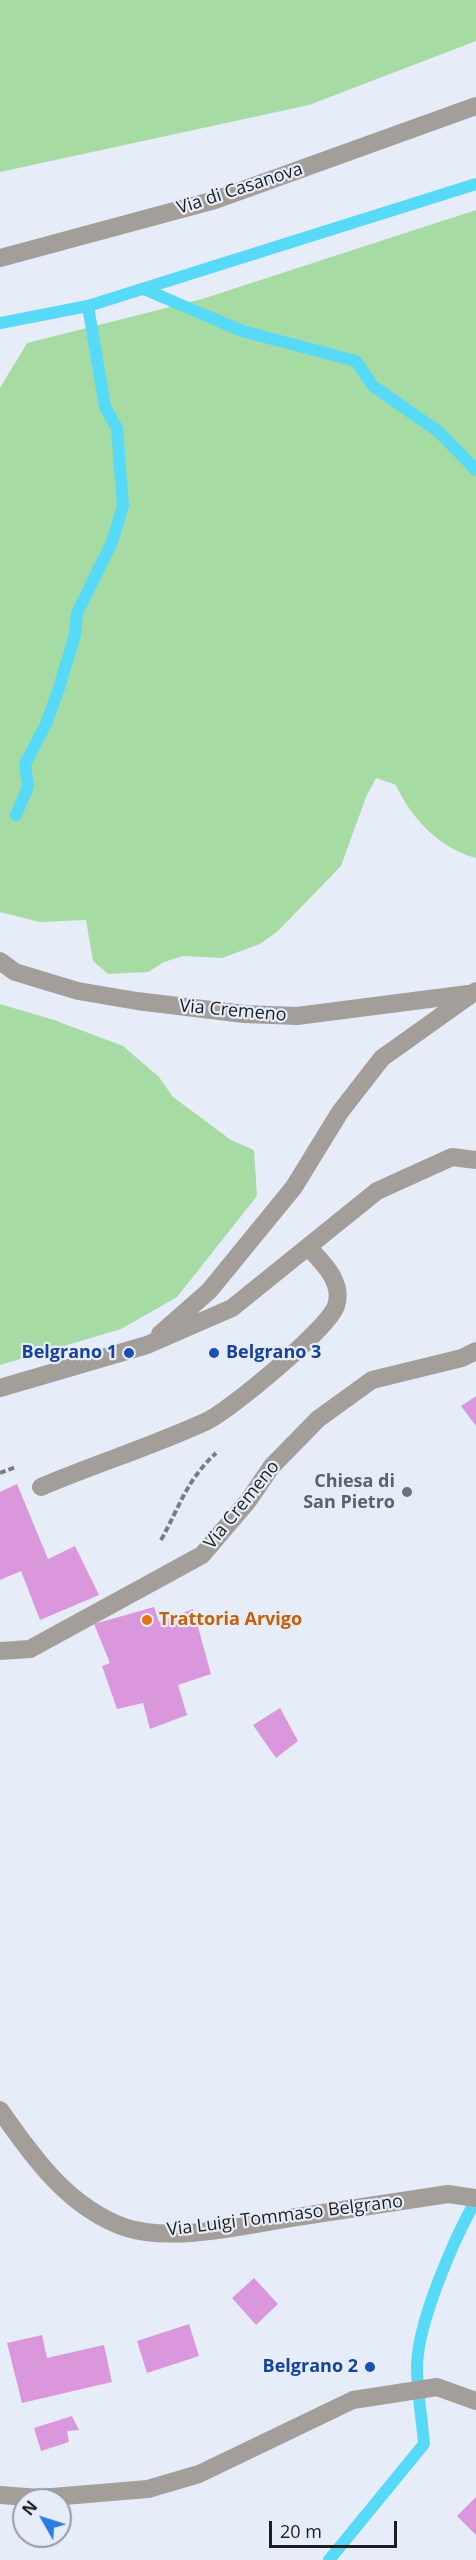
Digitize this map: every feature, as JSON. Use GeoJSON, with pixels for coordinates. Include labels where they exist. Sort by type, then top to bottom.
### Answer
{"type":"FeatureCollection","features":[{"type":"Feature","properties":{"kind":"street","name":"Via di Casanova"},"geometry":{"type":"LineString","coordinates":[[0,258],[215,200],[476,106]]}},
{"type":"Feature","properties":{"kind":"street","name":"Via Cremeno"},"geometry":{"type":"LineString","coordinates":[[0,961],[15,972],[78,991],[137,1001],[244,1014],[297,1016],[474,993]]}},
{"type":"Feature","properties":{"kind":"street","name":"Via Cremeno"},"geometry":{"type":"LineString","coordinates":[[147,1345],[209,1291],[294,1187],[340,1112],[382,1058],[474,993]]}},
{"type":"Feature","properties":{"kind":"street"},"geometry":{"type":"LineString","coordinates":[[0,1388],[147,1345],[232,1308],[377,1191],[452,1157],[476,1160]]}},
{"type":"Feature","properties":{"kind":"street"},"geometry":{"type":"LineString","coordinates":[[40,1487],[208,1420],[295,1353],[336,1305],[336,1287],[329,1271],[308,1247]]}},
{"type":"Feature","properties":{"kind":"street","name":"Via Cremeno"},"geometry":{"type":"LineString","coordinates":[[0,1651],[30,1648],[99,1613],[202,1555],[248,1501],[272,1466],[318,1419],[372,1380],[471,1357]]}},
{"type":"Feature","properties":{"kind":"street","name":"Via Luigi Tommaso Belgrano"},"geometry":{"type":"LineString","coordinates":[[0,2110],[33,2157],[74,2200],[124,2227],[168,2234],[248,2225],[448,2194],[476,2198]]}},
{"type":"Feature","properties":{"kind":"street"},"geometry":{"type":"LineString","coordinates":[[0,2495],[39,2498],[148,2489],[199,2474],[353,2400],[437,2387],[476,2401]]}},
{"type":"Feature","properties":{"kind":"path"},"geometry":{"type":"LineString","coordinates":[[144,1588],[148,1562],[168,1528],[182,1494],[202,1466],[224,1445]]}},
{"type":"Feature","properties":{"kind":"green space"},"geometry":{"type":"Polygon","coordinates":[[[0,0],[476,0],[476,41],[309,105],[0,172],[0,0]]]}},
{"type":"Feature","properties":{"kind":"green space"},"geometry":{"type":"Polygon","coordinates":[[[476,210],[476,858],[438,839],[418,820],[396,785],[376,778],[366,797],[341,866],[278,931],[260,944],[222,958],[183,956],[164,962],[148,972],[108,974],[93,961],[86,920],[40,922],[0,912],[0,388],[27,343],[202,299],[476,210]]]}},
{"type":"Feature","properties":{"kind":"green space"},"geometry":{"type":"Polygon","coordinates":[[[0,1004],[54,1020],[123,1046],[159,1077],[173,1097],[231,1140],[254,1150],[257,1196],[177,1297],[121,1329],[0,1365],[0,1004]]]}},
{"type":"Feature","properties":{"kind":"building"},"geometry":{"type":"Polygon","coordinates":[[[476,1396],[476,1426],[461,1406],[476,1396]]]}},
{"type":"Feature","properties":{"kind":"building"},"geometry":{"type":"Polygon","coordinates":[[[17,1484],[48,1559],[75,1546],[99,1595],[40,1620],[21,1571],[0,1580],[0,1492],[17,1484]]]}},
{"type":"Feature","properties":{"kind":"building"},"geometry":{"type":"Polygon","coordinates":[[[154,1607],[159,1622],[193,1609],[211,1674],[178,1685],[187,1715],[150,1729],[143,1703],[117,1709],[102,1666],[110,1663],[94,1624],[154,1607]]]}},
{"type":"Feature","properties":{"kind":"building"},"geometry":{"type":"Polygon","coordinates":[[[280,1708],[298,1741],[276,1758],[253,1725],[280,1708]]]}},
{"type":"Feature","properties":{"kind":"building"},"geometry":{"type":"Polygon","coordinates":[[[254,2278],[278,2304],[256,2325],[232,2298],[254,2278]]]}},
{"type":"Feature","properties":{"kind":"building"},"geometry":{"type":"Polygon","coordinates":[[[189,2324],[199,2356],[147,2373],[137,2341],[189,2324]]]}},
{"type":"Feature","properties":{"kind":"building"},"geometry":{"type":"Polygon","coordinates":[[[42,2335],[47,2358],[104,2345],[112,2382],[22,2403],[7,2343],[42,2335]]]}},
{"type":"Feature","properties":{"kind":"building"},"geometry":{"type":"Polygon","coordinates":[[[72,2416],[79,2430],[67,2431],[69,2442],[41,2451],[34,2428],[72,2416]]]}},
{"type":"Feature","properties":{"kind":"building"},"geometry":{"type":"Polygon","coordinates":[[[476,2497],[476,2535],[457,2516],[476,2497]]]}},
{"type":"Feature","properties":{"kind":"waterway"},"geometry":{"type":"LineString","coordinates":[[0,323],[88,306],[476,184]]}},
{"type":"Feature","properties":{"kind":"waterway"},"geometry":{"type":"LineString","coordinates":[[144,289],[242,331],[356,361],[373,386],[439,432],[476,470]]}},
{"type":"Feature","properties":{"kind":"waterway"},"geometry":{"type":"LineString","coordinates":[[16,815],[28,787],[25,764],[46,724],[57,694],[75,635],[77,613],[112,542],[123,506],[117,428],[105,407],[88,306]]}},
{"type":"Feature","properties":{"kind":"waterway"},"geometry":{"type":"LineString","coordinates":[[329,2560],[424,2444],[417,2376],[419,2348],[430,2304],[458,2236],[476,2200]]}},
{"type":"Feature","properties":{"kind":"place","name":"Belgrano 1"},"geometry":{"type":"Point","coordinates":[129,1353]}},
{"type":"Feature","properties":{"kind":"place","name":"Belgrano 3"},"geometry":{"type":"Point","coordinates":[214,1353]}},
{"type":"Feature","properties":{"kind":"place","name":"Chiesa di San Pietro"},"geometry":{"type":"Point","coordinates":[407,1492]}},
{"type":"Feature","properties":{"kind":"place","name":"Trattoria Arvigo"},"geometry":{"type":"Point","coordinates":[147,1620]}},
{"type":"Feature","properties":{"kind":"place","name":"Belgrano 2"},"geometry":{"type":"Point","coordinates":[370,2367]}}]}
